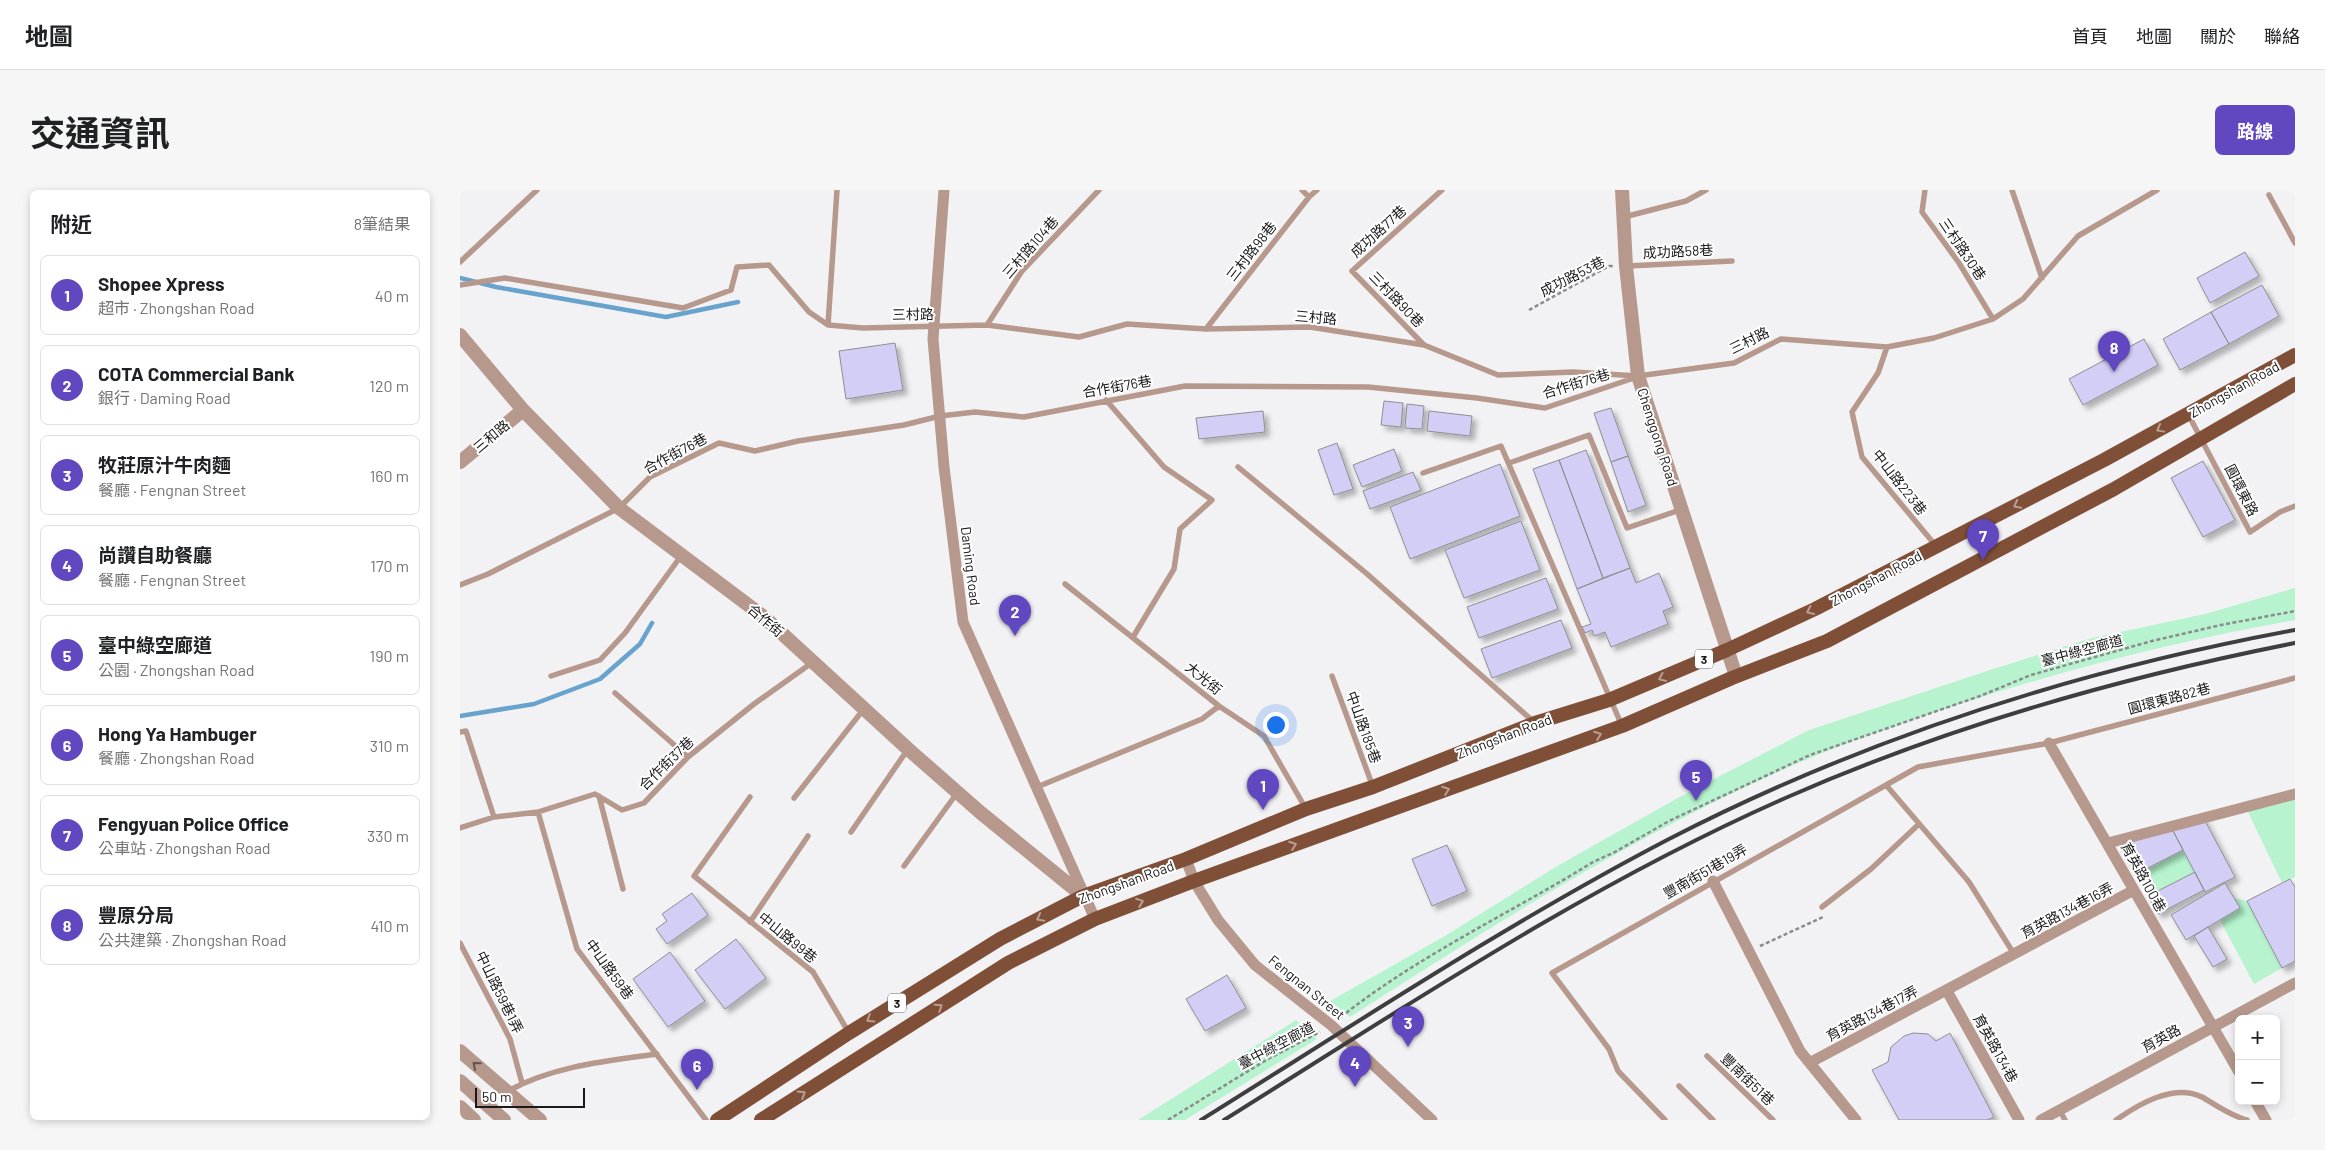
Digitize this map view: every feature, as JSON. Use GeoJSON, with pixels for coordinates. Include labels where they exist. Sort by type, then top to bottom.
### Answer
{"type":"FeatureCollection","features":[{"type":"Feature","properties":{"kind":"main road","name":"Zhongshan Road"},"geometry":{"type":"LineString","coordinates":[[717,1120],[849,1033],[1000,939],[1083,896],[1186,859],[1306,809],[1373,786],[1535,723],[1609,700],[1727,650],[1814,610],[2188,414],[2295,355]]}},
{"type":"Feature","properties":{"kind":"main road","name":"Zhongshan Road"},"geometry":{"type":"LineString","coordinates":[[761,1120],[1008,963],[1095,920],[1194,881],[1622,726],[1736,676],[1827,641],[2114,489],[2295,384]]}},
{"type":"Feature","properties":{"kind":"street","name":"Daming Road"},"geometry":{"type":"LineString","coordinates":[[944,190],[934,327],[940,416],[963,622],[1095,920]]}},
{"type":"Feature","properties":{"kind":"street","name":"Chenggong Road"},"geometry":{"type":"LineString","coordinates":[[1622,190],[1626,266],[1638,376],[1736,676]]}},
{"type":"Feature","properties":{"kind":"street","name":"合作街"},"geometry":{"type":"LineString","coordinates":[[460,335],[523,410],[619,508],[683,554],[764,617],[814,661],[863,710],[1083,896]]}},
{"type":"Feature","properties":{"kind":"street","name":"三和路"},"geometry":{"type":"LineString","coordinates":[[460,462],[523,410]]}},
{"type":"Feature","properties":{"kind":"street","name":"育英路100巷"},"geometry":{"type":"LineString","coordinates":[[2049,743],[2235,1065]]}},
{"type":"Feature","properties":{"kind":"street"},"geometry":{"type":"LineString","coordinates":[[2108,843],[2295,794]]}},
{"type":"Feature","properties":{"kind":"street","name":"Fengnan Street"},"geometry":{"type":"LineString","coordinates":[[1186,859],[1194,881],[1218,920],[1255,965],[1331,1026],[1432,1120]]}},
{"type":"Feature","properties":{"kind":"street"},"geometry":{"type":"LineString","coordinates":[[1713,881],[1800,1050],[1856,1120]]}},
{"type":"Feature","properties":{"kind":"street","name":"育英路134巷16弄"},"geometry":{"type":"LineString","coordinates":[[1946,991],[2134,890]]}},
{"type":"Feature","properties":{"kind":"street","name":"育英路"},"geometry":{"type":"LineString","coordinates":[[2041,1120],[2062,1115],[2213,1026],[2295,983]]}},
{"type":"Feature","properties":{"kind":"street","name":"育英路134巷17弄"},"geometry":{"type":"LineString","coordinates":[[1811,1062],[1946,991]]}},
{"type":"Feature","properties":{"kind":"street","name":"育英路134巷"},"geometry":{"type":"LineString","coordinates":[[1946,991],[2020,1120]]}},
{"type":"Feature","properties":{"kind":"street"},"geometry":{"type":"LineString","coordinates":[[460,1052],[540,1120]]}},
{"type":"Feature","properties":{"kind":"street"},"geometry":{"type":"LineString","coordinates":[[460,1081],[504,1120]]}},
{"type":"Feature","properties":{"kind":"street"},"geometry":{"type":"LineString","coordinates":[[2257,1105],[2266,1120]]}},
{"type":"Feature","properties":{"kind":"street"},"geometry":{"type":"LineString","coordinates":[[460,1107],[474,1120]]}},
{"type":"Feature","properties":{"kind":"lane"},"geometry":{"type":"LineString","coordinates":[[460,262],[537,190]]}},
{"type":"Feature","properties":{"kind":"lane"},"geometry":{"type":"LineString","coordinates":[[828,325],[837,190]]}},
{"type":"Feature","properties":{"kind":"lane","name":"三村路104巷"},"geometry":{"type":"LineString","coordinates":[[986,325],[1022,271],[1099,190]]}},
{"type":"Feature","properties":{"kind":"lane"},"geometry":{"type":"LineString","coordinates":[[1302,190],[1309,197]]}},
{"type":"Feature","properties":{"kind":"lane","name":"三村路98巷"},"geometry":{"type":"LineString","coordinates":[[1206,329],[1309,197],[1317,190]]}},
{"type":"Feature","properties":{"kind":"lane","name":"成功路77巷"},"geometry":{"type":"LineString","coordinates":[[1352,271],[1442,190]]}},
{"type":"Feature","properties":{"kind":"lane"},"geometry":{"type":"LineString","coordinates":[[1622,217],[1686,200],[1706,190]]}},
{"type":"Feature","properties":{"kind":"lane","name":"三村路30巷"},"geometry":{"type":"LineString","coordinates":[[1925,190],[1922,212],[1959,263],[1993,319]]}},
{"type":"Feature","properties":{"kind":"lane"},"geometry":{"type":"LineString","coordinates":[[2012,190],[2042,278]]}},
{"type":"Feature","properties":{"kind":"lane","name":"三村路"},"geometry":{"type":"LineString","coordinates":[[828,325],[863,328],[986,325],[1079,337],[1127,324],[1206,329],[1310,327],[1424,345],[1498,375],[1573,372],[1638,376],[1734,363],[1781,339],[1886,347],[1934,338],[1993,319],[2023,299],[2078,236],[2157,190]]}},
{"type":"Feature","properties":{"kind":"lane"},"geometry":{"type":"LineString","coordinates":[[2269,195],[2295,243]]}},
{"type":"Feature","properties":{"kind":"lane","name":"成功路58巷"},"geometry":{"type":"LineString","coordinates":[[1626,266],[1732,261]]}},
{"type":"Feature","properties":{"kind":"lane"},"geometry":{"type":"LineString","coordinates":[[460,285],[505,278],[683,308],[731,290],[737,268],[769,265],[810,312],[828,325]]}},
{"type":"Feature","properties":{"kind":"lane","name":"三村路90巷"},"geometry":{"type":"LineString","coordinates":[[1352,271],[1424,345]]}},
{"type":"Feature","properties":{"kind":"lane","name":"中山路223巷"},"geometry":{"type":"LineString","coordinates":[[1886,347],[1878,373],[1852,412],[1862,457],[1936,546]]}},
{"type":"Feature","properties":{"kind":"lane","name":"合作街76巷"},"geometry":{"type":"LineString","coordinates":[[460,585],[488,574],[619,508],[650,478],[719,443],[755,451],[904,425],[940,416],[975,412],[1024,417],[1186,386],[1368,386],[1478,398],[1545,408],[1638,376]]}},
{"type":"Feature","properties":{"kind":"lane"},"geometry":{"type":"LineString","coordinates":[[1106,400],[1164,467],[1212,500],[1180,529],[1174,569],[1133,638]]}},
{"type":"Feature","properties":{"kind":"lane","name":"圓環東路"},"geometry":{"type":"LineString","coordinates":[[2188,414],[2250,532],[2280,512],[2295,506]]}},
{"type":"Feature","properties":{"kind":"lane"},"geometry":{"type":"LineString","coordinates":[[1509,463],[1590,435],[1626,528],[1682,509]]}},
{"type":"Feature","properties":{"kind":"lane"},"geometry":{"type":"LineString","coordinates":[[1423,473],[1502,446],[1609,700],[1622,726]]}},
{"type":"Feature","properties":{"kind":"lane"},"geometry":{"type":"LineString","coordinates":[[1238,468],[1366,573],[1535,723]]}},
{"type":"Feature","properties":{"kind":"lane"},"geometry":{"type":"LineString","coordinates":[[552,676],[600,660],[625,633],[683,554]]}},
{"type":"Feature","properties":{"kind":"lane","name":"大光街"},"geometry":{"type":"LineString","coordinates":[[1065,584],[1219,706],[1264,736],[1306,809]]}},
{"type":"Feature","properties":{"kind":"lane","name":"合作街37巷"},"geometry":{"type":"LineString","coordinates":[[599,796],[622,810],[644,803],[688,757],[754,704],[814,661]]}},
{"type":"Feature","properties":{"kind":"lane","name":"中山路185巷"},"geometry":{"type":"LineString","coordinates":[[1332,676],[1373,786]]}},
{"type":"Feature","properties":{"kind":"lane","name":"圓環東路82巷"},"geometry":{"type":"LineString","coordinates":[[2049,743],[2295,678]]}},
{"type":"Feature","properties":{"kind":"lane"},"geometry":{"type":"LineString","coordinates":[[615,693],[688,757]]}},
{"type":"Feature","properties":{"kind":"lane"},"geometry":{"type":"LineString","coordinates":[[1037,787],[1202,719],[1219,706]]}},
{"type":"Feature","properties":{"kind":"lane"},"geometry":{"type":"LineString","coordinates":[[794,798],[863,710]]}},
{"type":"Feature","properties":{"kind":"lane"},"geometry":{"type":"LineString","coordinates":[[463,731],[494,818]]}},
{"type":"Feature","properties":{"kind":"lane","name":"豐南街51巷19弄"},"geometry":{"type":"LineString","coordinates":[[1664,1120],[1618,1071],[1609,1049],[1552,973],[1918,767],[2049,743]]}},
{"type":"Feature","properties":{"kind":"lane"},"geometry":{"type":"LineString","coordinates":[[851,832],[908,749]]}},
{"type":"Feature","properties":{"kind":"lane","name":"育英路134巷16弄"},"geometry":{"type":"LineString","coordinates":[[1886,785],[1969,882],[2014,955]]}},
{"type":"Feature","properties":{"kind":"lane"},"geometry":{"type":"LineString","coordinates":[[904,866],[958,791]]}},
{"type":"Feature","properties":{"kind":"lane"},"geometry":{"type":"LineString","coordinates":[[460,828],[494,818],[538,812],[595,794],[599,796],[623,889]]}},
{"type":"Feature","properties":{"kind":"lane","name":"中山路99巷"},"geometry":{"type":"LineString","coordinates":[[750,797],[694,876],[813,972],[849,1033]]}},
{"type":"Feature","properties":{"kind":"lane","name":"中山路59巷"},"geometry":{"type":"LineString","coordinates":[[538,812],[577,949],[706,1120]]}},
{"type":"Feature","properties":{"kind":"lane"},"geometry":{"type":"LineString","coordinates":[[1822,907],[1871,869],[1919,824]]}},
{"type":"Feature","properties":{"kind":"lane"},"geometry":{"type":"LineString","coordinates":[[750,922],[808,836]]}},
{"type":"Feature","properties":{"kind":"lane","name":"中山路59巷1弄"},"geometry":{"type":"LineString","coordinates":[[460,943],[510,1039],[522,1083]]}},
{"type":"Feature","properties":{"kind":"lane"},"geometry":{"type":"LineString","coordinates":[[508,1091],[522,1083],[588,1064],[656,1054]]}},
{"type":"Feature","properties":{"kind":"lane","name":"豐南街51巷"},"geometry":{"type":"LineString","coordinates":[[1707,1056],[1773,1120]]}},
{"type":"Feature","properties":{"kind":"lane"},"geometry":{"type":"LineString","coordinates":[[1679,1086],[1712,1120]]}},
{"type":"Feature","properties":{"kind":"lane"},"geometry":{"type":"LineString","coordinates":[[2116,1120],[2154,1097],[2191,1092],[2247,1120]]}},
{"type":"Feature","properties":{"kind":"path","name":"成功路53巷"},"geometry":{"type":"LineString","coordinates":[[1529,310],[1609,266],[1626,266]]}},
{"type":"Feature","properties":{"kind":"path","name":"臺中綠空廊道"},"geometry":{"type":"LineString","coordinates":[[1168,1120],[1268,1059],[1331,1026],[1365,998],[1435,953],[1593,862],[1726,793],[1810,755],[1980,696],[2031,675],[2152,641],[2220,625],[2295,611]]}},
{"type":"Feature","properties":{"kind":"path"},"geometry":{"type":"LineString","coordinates":[[1749,951],[1823,917],[1822,907]]}},
{"type":"Feature","properties":{"kind":"green space"},"geometry":{"type":"Polygon","coordinates":[[[2295,588],[2295,620],[2150,650],[2055,675],[1913,720],[1798,763],[1726,796],[1615,854],[1508,917],[1350,1017],[1330,1001],[1445,936],[1559,865],[1685,794],[1809,730],[2092,638],[2205,614],[2295,588]]]}},
{"type":"Feature","properties":{"kind":"green space"},"geometry":{"type":"Polygon","coordinates":[[[2295,797],[2295,877],[2282,883],[2246,808],[2295,797]]]}},
{"type":"Feature","properties":{"kind":"green space"},"geometry":{"type":"Polygon","coordinates":[[[2183,850],[2195,872],[2148,896],[2136,874],[2183,850]]]}},
{"type":"Feature","properties":{"kind":"green space"},"geometry":{"type":"Polygon","coordinates":[[[2205,892],[2247,901],[2282,968],[2254,984],[2205,892]]]}},
{"type":"Feature","properties":{"kind":"green space"},"geometry":{"type":"Polygon","coordinates":[[[1296,1020],[1317,1039],[1185,1120],[1138,1120],[1296,1020]]]}},
{"type":"Feature","properties":{"kind":"building"},"geometry":{"type":"Polygon","coordinates":[[[2245,252],[2259,276],[2210,303],[2197,278],[2245,252]]]}},
{"type":"Feature","properties":{"kind":"building"},"geometry":{"type":"Polygon","coordinates":[[[2262,285],[2279,316],[2229,344],[2211,312],[2262,285]]]}},
{"type":"Feature","properties":{"kind":"building"},"geometry":{"type":"Polygon","coordinates":[[[2211,312],[2229,344],[2180,370],[2163,339],[2211,312]]]}},
{"type":"Feature","properties":{"kind":"building"},"geometry":{"type":"Polygon","coordinates":[[[2144,339],[2158,365],[2083,405],[2069,379],[2144,339]]]}},
{"type":"Feature","properties":{"kind":"building"},"geometry":{"type":"Polygon","coordinates":[[[895,343],[903,390],[846,399],[839,351],[895,343]]]}},
{"type":"Feature","properties":{"kind":"building"},"geometry":{"type":"Polygon","coordinates":[[[1384,401],[1403,403],[1401,427],[1381,425],[1384,401]]]}},
{"type":"Feature","properties":{"kind":"building"},"geometry":{"type":"Polygon","coordinates":[[[1407,404],[1424,406],[1422,429],[1405,428],[1407,404]]]}},
{"type":"Feature","properties":{"kind":"building"},"geometry":{"type":"Polygon","coordinates":[[[1611,408],[1628,456],[1611,462],[1594,413],[1611,408]]]}},
{"type":"Feature","properties":{"kind":"building"},"geometry":{"type":"Polygon","coordinates":[[[1263,411],[1265,432],[1199,439],[1196,418],[1263,411]]]}},
{"type":"Feature","properties":{"kind":"building"},"geometry":{"type":"Polygon","coordinates":[[[1429,411],[1472,416],[1470,436],[1427,431],[1429,411]]]}},
{"type":"Feature","properties":{"kind":"building"},"geometry":{"type":"Polygon","coordinates":[[[1337,443],[1353,489],[1334,495],[1318,450],[1337,443]]]}},
{"type":"Feature","properties":{"kind":"building"},"geometry":{"type":"Polygon","coordinates":[[[1394,449],[1402,471],[1362,487],[1353,465],[1394,449]]]}},
{"type":"Feature","properties":{"kind":"building"},"geometry":{"type":"Polygon","coordinates":[[[1586,450],[1630,568],[1603,578],[1559,460],[1586,450]]]}},
{"type":"Feature","properties":{"kind":"building"},"geometry":{"type":"Polygon","coordinates":[[[1628,456],[1646,505],[1628,512],[1611,462],[1628,456]]]}},
{"type":"Feature","properties":{"kind":"building"},"geometry":{"type":"Polygon","coordinates":[[[1559,460],[1603,578],[1577,589],[1533,469],[1559,460]]]}},
{"type":"Feature","properties":{"kind":"building"},"geometry":{"type":"Polygon","coordinates":[[[2203,461],[2235,520],[2203,537],[2171,478],[2203,461]]]}},
{"type":"Feature","properties":{"kind":"building"},"geometry":{"type":"Polygon","coordinates":[[[1500,464],[1520,516],[1410,559],[1390,507],[1500,464]]]}},
{"type":"Feature","properties":{"kind":"building"},"geometry":{"type":"Polygon","coordinates":[[[1413,472],[1421,490],[1370,509],[1363,491],[1413,472]]]}},
{"type":"Feature","properties":{"kind":"building"},"geometry":{"type":"Polygon","coordinates":[[[1521,521],[1540,570],[1464,598],[1445,550],[1521,521]]]}},
{"type":"Feature","properties":{"kind":"building"},"geometry":{"type":"Polygon","coordinates":[[[1630,568],[1636,583],[1659,573],[1673,607],[1663,611],[1668,624],[1611,647],[1605,632],[1594,636],[1592,630],[1585,633],[1582,627],[1591,624],[1577,589],[1630,568]]]}},
{"type":"Feature","properties":{"kind":"building"},"geometry":{"type":"Polygon","coordinates":[[[1546,578],[1558,609],[1479,638],[1467,607],[1546,578]]]}},
{"type":"Feature","properties":{"kind":"building"},"geometry":{"type":"Polygon","coordinates":[[[1561,620],[1572,648],[1492,678],[1481,649],[1561,620]]]}},
{"type":"Feature","properties":{"kind":"building"},"geometry":{"type":"Polygon","coordinates":[[[2203,817],[2235,877],[2205,892],[2170,825],[2203,817]]]}},
{"type":"Feature","properties":{"kind":"building"},"geometry":{"type":"Polygon","coordinates":[[[2170,825],[2183,850],[2136,874],[2115,838],[2170,825]]]}},
{"type":"Feature","properties":{"kind":"building"},"geometry":{"type":"Polygon","coordinates":[[[1447,845],[1467,891],[1432,906],[1412,859],[1447,845]]]}},
{"type":"Feature","properties":{"kind":"building"},"geometry":{"type":"Polygon","coordinates":[[[2195,872],[2204,890],[2158,914],[2148,896],[2195,872]]]}},
{"type":"Feature","properties":{"kind":"building"},"geometry":{"type":"Polygon","coordinates":[[[2290,879],[2295,887],[2295,961],[2282,968],[2247,901],[2290,879]]]}},
{"type":"Feature","properties":{"kind":"building"},"geometry":{"type":"Polygon","coordinates":[[[2225,883],[2240,908],[2186,940],[2171,915],[2225,883]]]}},
{"type":"Feature","properties":{"kind":"building"},"geometry":{"type":"Polygon","coordinates":[[[692,893],[708,915],[667,944],[656,929],[667,921],[662,914],[692,893]]]}},
{"type":"Feature","properties":{"kind":"building"},"geometry":{"type":"Polygon","coordinates":[[[2208,927],[2227,959],[2213,967],[2194,936],[2208,927]]]}},
{"type":"Feature","properties":{"kind":"building"},"geometry":{"type":"Polygon","coordinates":[[[736,939],[766,978],[725,1009],[695,970],[736,939]]]}},
{"type":"Feature","properties":{"kind":"building"},"geometry":{"type":"Polygon","coordinates":[[[670,952],[705,1001],[668,1027],[633,979],[670,952]]]}},
{"type":"Feature","properties":{"kind":"building"},"geometry":{"type":"Polygon","coordinates":[[[1227,975],[1246,1008],[1205,1031],[1186,999],[1227,975]]]}},
{"type":"Feature","properties":{"kind":"building"},"geometry":{"type":"Polygon","coordinates":[[[1913,1033],[1928,1034],[1936,1041],[1950,1033],[1994,1117],[1987,1120],[1899,1120],[1872,1070],[1888,1062],[1891,1047],[1904,1036],[1913,1033]]]}},
{"type":"Feature","properties":{"kind":"waterway"},"geometry":{"type":"LineString","coordinates":[[460,278],[496,287],[666,317],[738,302]]}},
{"type":"Feature","properties":{"kind":"waterway"},"geometry":{"type":"LineString","coordinates":[[460,716],[534,704],[600,679],[640,644],[652,623]]}},
{"type":"Feature","properties":{"kind":"railway"},"geometry":{"type":"LineString","coordinates":[[1201,1120],[1432,975],[1550,905],[1669,839],[1743,803],[1819,769],[1896,739],[1974,712],[2134,665],[2214,646],[2295,630]]}},
{"type":"Feature","properties":{"kind":"railway"},"geometry":{"type":"LineString","coordinates":[[1224,1120],[1431,990],[1572,906],[1716,830],[1790,796],[1851,770],[1976,725],[2166,671],[2295,643]]}},
{"type":"Feature","properties":{"kind":"place","name":"豐原分局"},"geometry":{"type":"Point","coordinates":[2114,372]}},
{"type":"Feature","properties":{"kind":"place","name":"Fengyuan Police Office"},"geometry":{"type":"Point","coordinates":[1983,560]}},
{"type":"Feature","properties":{"kind":"place","name":"COTA Commercial Bank"},"geometry":{"type":"Point","coordinates":[1015,636]}},
{"type":"Feature","properties":{"kind":"place","name":"臺中綠空廊道"},"geometry":{"type":"Point","coordinates":[1696,801]}},
{"type":"Feature","properties":{"kind":"place","name":"Shopee Xpress"},"geometry":{"type":"Point","coordinates":[1263,810]}},
{"type":"Feature","properties":{"kind":"place","name":"牧莊原汁牛肉麵"},"geometry":{"type":"Point","coordinates":[1408,1047]}},
{"type":"Feature","properties":{"kind":"place","name":"尚讚自助餐廳"},"geometry":{"type":"Point","coordinates":[1355,1087]}},
{"type":"Feature","properties":{"kind":"place","name":"Hong Ya Hambuger"},"geometry":{"type":"Point","coordinates":[697,1090]}}]}
